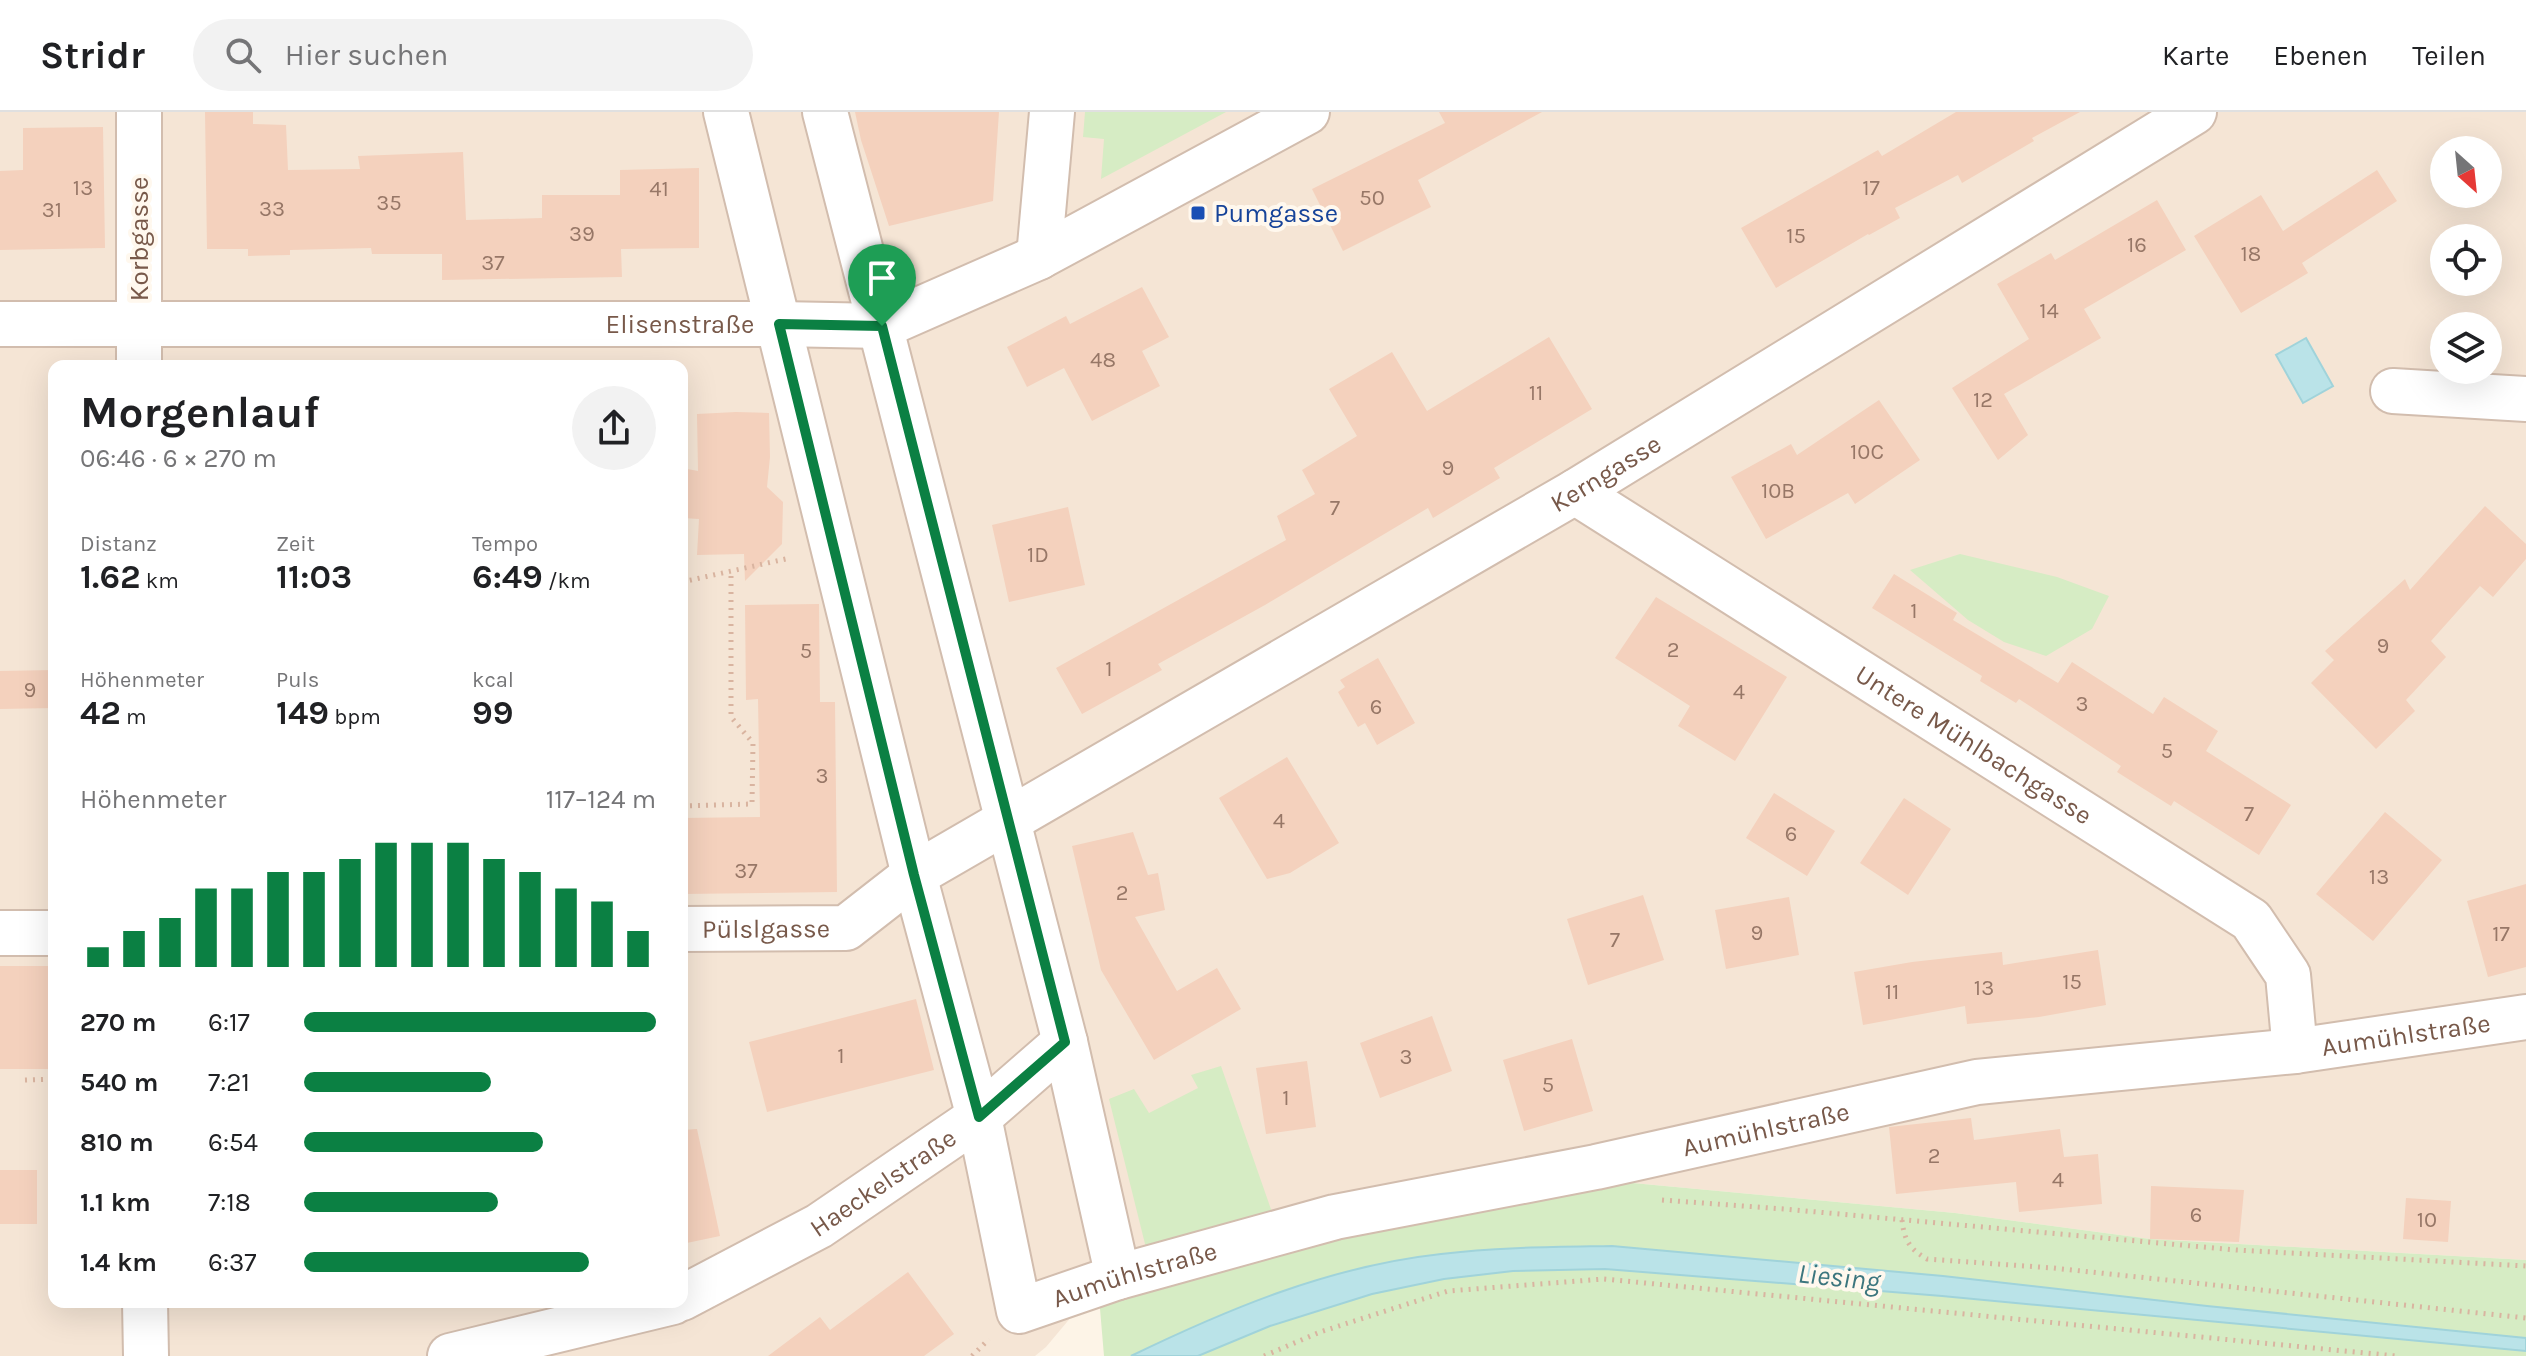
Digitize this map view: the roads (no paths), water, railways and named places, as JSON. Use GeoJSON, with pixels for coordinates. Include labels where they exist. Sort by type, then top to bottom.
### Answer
{"type":"FeatureCollection","features":[{"type":"Feature","properties":{"kind":"street","name":"Korbgasse"},"geometry":{"type":"LineString","coordinates":[[139,112],[139,345]]}},
{"type":"Feature","properties":{"kind":"street"},"geometry":{"type":"LineString","coordinates":[[726,112],[914,875],[979,1117]]}},
{"type":"Feature","properties":{"kind":"street"},"geometry":{"type":"LineString","coordinates":[[825,112],[1065,1042],[1118,1277]]}},
{"type":"Feature","properties":{"kind":"street"},"geometry":{"type":"LineString","coordinates":[[1039,257],[1052,112]]}},
{"type":"Feature","properties":{"kind":"street","name":"Elisenstraße"},"geometry":{"type":"LineString","coordinates":[[0,324],[139,345],[779,324],[882,326],[1039,257],[1307,112]]}},
{"type":"Feature","properties":{"kind":"street","name":"Kerngasse"},"geometry":{"type":"LineString","coordinates":[[1008,822],[1575,492],[2194,112]]}},
{"type":"Feature","properties":{"kind":"street"},"geometry":{"type":"LineString","coordinates":[[2393,391],[2526,399]]}},
{"type":"Feature","properties":{"kind":"street","name":"Untere Mühlbachgasse"},"geometry":{"type":"LineString","coordinates":[[1575,492],[2251,920],[2288,975],[2295,1051]]}},
{"type":"Feature","properties":{"kind":"street","name":"Pülslgasse"},"geometry":{"type":"LineString","coordinates":[[688,929],[846,928],[914,875],[1008,822]]}},
{"type":"Feature","properties":{"kind":"street"},"geometry":{"type":"LineString","coordinates":[[0,933],[48,933]]}},
{"type":"Feature","properties":{"kind":"street","name":"Aumühlstraße"},"geometry":{"type":"LineString","coordinates":[[979,1117],[1019,1311],[1118,1277],[1335,1217],[1596,1167],[1977,1082],[2295,1051],[2526,1017]]}},
{"type":"Feature","properties":{"kind":"street","name":"Haeckelstraße"},"geometry":{"type":"LineString","coordinates":[[688,1295],[819,1226],[979,1117],[1065,1042]]}},
{"type":"Feature","properties":{"kind":"street"},"geometry":{"type":"LineString","coordinates":[[145,1308],[146,1356]]}},
{"type":"Feature","properties":{"kind":"street"},"geometry":{"type":"LineString","coordinates":[[450,1356],[648,1308]]}},
{"type":"Feature","properties":{"kind":"water"},"geometry":{"type":"Polygon","coordinates":[[[2306,338],[2333,386],[2303,403],[2276,355],[2306,338]]]}},
{"type":"Feature","properties":{"kind":"water","name":"Liesing"},"geometry":{"type":"Polygon","coordinates":[[[1612,1246],[1943,1276],[2526,1338],[2526,1351],[1942,1296],[1605,1269],[1513,1271],[1444,1279],[1372,1294],[1270,1326],[1198,1356],[1131,1356],[1244,1306],[1360,1268],[1462,1252],[1612,1246]]]}},
{"type":"Feature","properties":{"kind":"place","name":"Pumgasse"},"geometry":{"type":"Point","coordinates":[1198,213]}}]}
